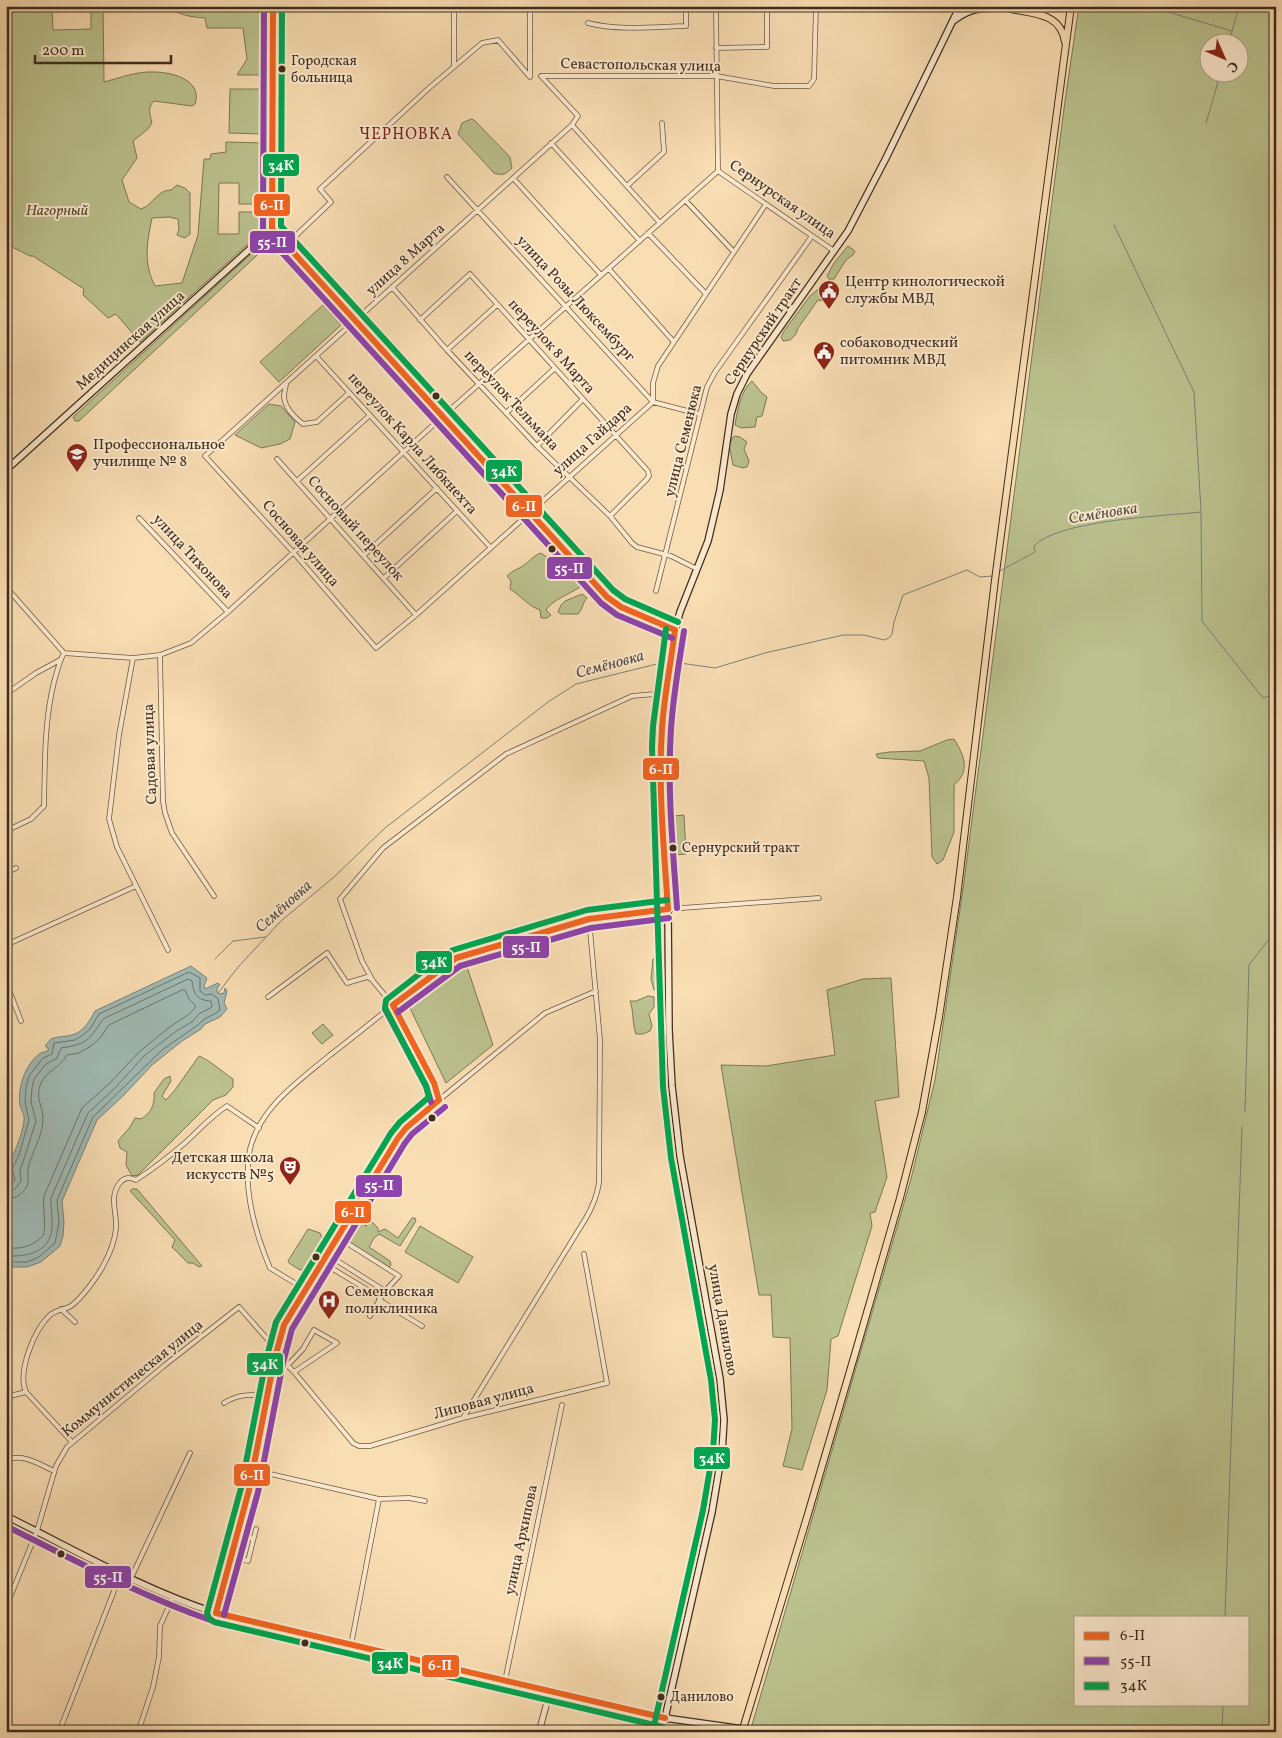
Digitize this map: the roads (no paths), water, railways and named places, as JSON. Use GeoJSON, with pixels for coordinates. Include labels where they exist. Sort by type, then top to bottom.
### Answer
{"type":"FeatureCollection","features":[{"type":"Feature","properties":{"kind":"main road"},"geometry":{"type":"LineString","coordinates":[[273,6],[272,229],[606,597],[621,607],[675,630]]}},
{"type":"Feature","properties":{"kind":"main road","name":"Сернурский тракт"},"geometry":{"type":"LineString","coordinates":[[668,909],[661,747],[666,693],[675,630],[708,540],[720,490],[729,422],[737,394],[747,374],[834,251],[860,210],[960,6]]}},
{"type":"Feature","properties":{"kind":"main road"},"geometry":{"type":"LineString","coordinates":[[1032,12],[1055,6]]}},
{"type":"Feature","properties":{"kind":"main road"},"geometry":{"type":"LineString","coordinates":[[6,1516],[120,1573],[194,1606],[216,1613],[665,1718],[743,1730],[900,1198],[922,1112],[939,1017],[957,897],[997,569],[1072,6]]}},
{"type":"Feature","properties":{"kind":"main road"},"geometry":{"type":"LineString","coordinates":[[951,24],[969,10],[1001,7],[1032,12],[1048,18],[1059,25],[1064,33],[1066,51]]}},
{"type":"Feature","properties":{"kind":"main road","name":"Медицинская улица"},"geometry":{"type":"LineString","coordinates":[[6,470],[272,229]]}},
{"type":"Feature","properties":{"kind":"main road","name":"улица Данилово"},"geometry":{"type":"LineString","coordinates":[[665,1718],[712,1512],[722,1452],[724,1420],[720,1379],[674,1115],[669,1031],[668,909]]}},
{"type":"Feature","properties":{"kind":"street"},"geometry":{"type":"LineString","coordinates":[[454,6],[454,67]]}},
{"type":"Feature","properties":{"kind":"street"},"geometry":{"type":"LineString","coordinates":[[286,245],[331,202],[320,189],[482,43],[498,40],[530,77],[530,6]]}},
{"type":"Feature","properties":{"kind":"street"},"geometry":{"type":"LineString","coordinates":[[588,23],[601,27],[686,26],[686,6]]}},
{"type":"Feature","properties":{"kind":"street","name":"Сернурская улица"},"geometry":{"type":"LineString","coordinates":[[716,6],[718,171],[834,251]]}},
{"type":"Feature","properties":{"kind":"street"},"geometry":{"type":"LineString","coordinates":[[716,48],[767,47],[767,6]]}},
{"type":"Feature","properties":{"kind":"street","name":"Севастопольская улица"},"geometry":{"type":"LineString","coordinates":[[572,125],[578,116],[542,76],[716,76],[774,86],[809,86],[814,79],[816,6]]}},
{"type":"Feature","properties":{"kind":"street"},"geometry":{"type":"LineString","coordinates":[[627,186],[664,152],[662,123]]}},
{"type":"Feature","properties":{"kind":"street"},"geometry":{"type":"LineString","coordinates":[[572,125],[660,223]]}},
{"type":"Feature","properties":{"kind":"street","name":"улица 8 Марта"},"geometry":{"type":"LineString","coordinates":[[206,456],[572,125]]}},
{"type":"Feature","properties":{"kind":"street"},"geometry":{"type":"LineString","coordinates":[[551,143],[640,241]]}},
{"type":"Feature","properties":{"kind":"street"},"geometry":{"type":"LineString","coordinates":[[6,587],[64,653],[133,658],[160,655],[191,643],[228,612],[442,417],[718,171]]}},
{"type":"Feature","properties":{"kind":"street","name":"улица Розы Люксембург"},"geometry":{"type":"LineString","coordinates":[[447,177],[653,402]]}},
{"type":"Feature","properties":{"kind":"street"},"geometry":{"type":"LineString","coordinates":[[513,178],[601,275]]}},
{"type":"Feature","properties":{"kind":"street"},"geometry":{"type":"LineString","coordinates":[[685,200],[734,252]]}},
{"type":"Feature","properties":{"kind":"street","name":"улица Гайдара"},"geometry":{"type":"LineString","coordinates":[[376,648],[416,615],[653,402],[655,372],[766,204]]}},
{"type":"Feature","properties":{"kind":"street"},"geometry":{"type":"LineString","coordinates":[[648,234],[706,294]]}},
{"type":"Feature","properties":{"kind":"street","name":"улица Семенюка"},"geometry":{"type":"LineString","coordinates":[[656,590],[699,414],[708,387],[715,372],[812,236]]}},
{"type":"Feature","properties":{"kind":"street"},"geometry":{"type":"LineString","coordinates":[[608,268],[674,342]]}},
{"type":"Feature","properties":{"kind":"street","name":"переулок 8 Марта"},"geometry":{"type":"LineString","coordinates":[[420,320],[470,274],[648,471],[649,476],[610,516]]}},
{"type":"Feature","properties":{"kind":"street","name":"переулок Тельмана"},"geometry":{"type":"LineString","coordinates":[[392,287],[506,413],[568,477],[576,482],[610,516],[637,548],[666,554],[697,569]]}},
{"type":"Feature","properties":{"kind":"street"},"geometry":{"type":"LineString","coordinates":[[447,350],[498,305]]}},
{"type":"Feature","properties":{"kind":"street","name":"переулок Карла Либкнехта"},"geometry":{"type":"LineString","coordinates":[[316,356],[491,548]]}},
{"type":"Feature","properties":{"kind":"street"},"geometry":{"type":"LineString","coordinates":[[506,413],[554,368]]}},
{"type":"Feature","properties":{"kind":"street"},"geometry":{"type":"LineString","coordinates":[[286,383],[284,396],[287,406],[303,424],[317,422],[349,392]]}},
{"type":"Feature","properties":{"kind":"street"},"geometry":{"type":"LineString","coordinates":[[537,446],[583,399]]}},
{"type":"Feature","properties":{"kind":"street"},"geometry":{"type":"LineString","coordinates":[[653,402],[699,414]]}},
{"type":"Feature","properties":{"kind":"street"},"geometry":{"type":"LineString","coordinates":[[297,481],[370,415]]}},
{"type":"Feature","properties":{"kind":"street","name":"Сосновая улица"},"geometry":{"type":"LineString","coordinates":[[206,456],[376,648]]}},
{"type":"Feature","properties":{"kind":"street","name":"Сосновый переулок"},"geometry":{"type":"LineString","coordinates":[[277,459],[416,615]]}},
{"type":"Feature","properties":{"kind":"street"},"geometry":{"type":"LineString","coordinates":[[364,556],[436,488]]}},
{"type":"Feature","properties":{"kind":"street"},"geometry":{"type":"LineString","coordinates":[[384,578],[457,511]]}},
{"type":"Feature","properties":{"kind":"street","name":"улица Тихонова"},"geometry":{"type":"LineString","coordinates":[[139,518],[228,612]]}},
{"type":"Feature","properties":{"kind":"street"},"geometry":{"type":"LineString","coordinates":[[6,831],[31,819],[44,806],[45,743],[51,694],[60,660],[64,653]]}},
{"type":"Feature","properties":{"kind":"street","name":"Садовая улица"},"geometry":{"type":"LineString","coordinates":[[160,655],[163,801],[165,813],[172,832],[214,896]]}},
{"type":"Feature","properties":{"kind":"street","name":"Садовая улица"},"geometry":{"type":"LineString","coordinates":[[133,658],[119,735],[109,819],[117,846],[168,950]]}},
{"type":"Feature","properties":{"kind":"street"},"geometry":{"type":"LineString","coordinates":[[6,694],[36,673],[60,660]]}},
{"type":"Feature","properties":{"kind":"street"},"geometry":{"type":"LineString","coordinates":[[439,1100],[434,1083],[392,1005],[373,981],[362,961],[340,900],[383,848],[506,754],[632,696],[666,693]]}},
{"type":"Feature","properties":{"kind":"street"},"geometry":{"type":"LineString","coordinates":[[6,872],[16,868]]}},
{"type":"Feature","properties":{"kind":"street"},"geometry":{"type":"LineString","coordinates":[[6,945],[136,886]]}},
{"type":"Feature","properties":{"kind":"street"},"geometry":{"type":"LineString","coordinates":[[306,1290],[270,1268],[264,1254],[252,1209],[247,1176],[250,1149],[265,1116],[294,1085],[433,973],[456,958],[588,919],[668,909],[819,898]]}},
{"type":"Feature","properties":{"kind":"street"},"geometry":{"type":"LineString","coordinates":[[463,1418],[586,1218],[597,1194],[599,1183],[600,1040],[588,919]]}},
{"type":"Feature","properties":{"kind":"street"},"geometry":{"type":"LineString","coordinates":[[268,997],[327,953],[347,983],[367,977],[373,981]]}},
{"type":"Feature","properties":{"kind":"street"},"geometry":{"type":"LineString","coordinates":[[6,982],[21,1022]]}},
{"type":"Feature","properties":{"kind":"street"},"geometry":{"type":"LineString","coordinates":[[216,1613],[238,1534],[253,1470],[276,1349],[284,1325],[339,1238],[398,1138],[406,1128],[545,1013],[596,991]]}},
{"type":"Feature","properties":{"kind":"street"},"geometry":{"type":"LineString","coordinates":[[72,1442],[31,1399],[23,1386],[22,1376],[29,1352],[46,1320],[52,1314],[72,1305],[104,1265],[112,1248],[116,1228],[113,1199],[116,1188],[122,1180],[129,1178],[136,1180],[158,1166],[209,1119],[227,1106],[259,1128]]}},
{"type":"Feature","properties":{"kind":"street"},"geometry":{"type":"LineString","coordinates":[[339,1238],[399,1276],[385,1291],[370,1316]]}},
{"type":"Feature","properties":{"kind":"street","name":"Липовая улица"},"geometry":{"type":"LineString","coordinates":[[275,1357],[294,1372],[353,1443],[359,1446],[370,1446],[463,1418],[607,1383],[584,1254]]}},
{"type":"Feature","properties":{"kind":"street"},"geometry":{"type":"LineString","coordinates":[[328,1255],[385,1291]]}},
{"type":"Feature","properties":{"kind":"street"},"geometry":{"type":"LineString","coordinates":[[323,1263],[422,1326]]}},
{"type":"Feature","properties":{"kind":"street","name":"Коммунистическая улица"},"geometry":{"type":"LineString","coordinates":[[6,1607],[37,1532],[54,1471],[62,1455],[72,1442],[239,1307],[276,1349]]}},
{"type":"Feature","properties":{"kind":"street"},"geometry":{"type":"LineString","coordinates":[[61,1309],[75,1322]]}},
{"type":"Feature","properties":{"kind":"street"},"geometry":{"type":"LineString","coordinates":[[288,1366],[303,1349],[314,1330],[337,1343],[294,1372]]}},
{"type":"Feature","properties":{"kind":"street"},"geometry":{"type":"LineString","coordinates":[[6,1397],[26,1392]]}},
{"type":"Feature","properties":{"kind":"street"},"geometry":{"type":"LineString","coordinates":[[224,1403],[240,1395],[267,1396]]}},
{"type":"Feature","properties":{"kind":"street","name":"улица Архипова"},"geometry":{"type":"LineString","coordinates":[[505,1681],[562,1404]]}},
{"type":"Feature","properties":{"kind":"street"},"geometry":{"type":"LineString","coordinates":[[131,1578],[190,1453]]}},
{"type":"Feature","properties":{"kind":"street"},"geometry":{"type":"LineString","coordinates":[[6,1460],[13,1457],[22,1458],[54,1471]]}},
{"type":"Feature","properties":{"kind":"street"},"geometry":{"type":"LineString","coordinates":[[253,1470],[379,1499],[409,1498],[425,1501]]}},
{"type":"Feature","properties":{"kind":"street"},"geometry":{"type":"LineString","coordinates":[[351,1644],[379,1499]]}},
{"type":"Feature","properties":{"kind":"street"},"geometry":{"type":"LineString","coordinates":[[232,1556],[248,1560],[256,1529]]}},
{"type":"Feature","properties":{"kind":"street"},"geometry":{"type":"LineString","coordinates":[[238,1534],[253,1539]]}},
{"type":"Feature","properties":{"kind":"street"},"geometry":{"type":"LineString","coordinates":[[58,1732],[120,1573]]}},
{"type":"Feature","properties":{"kind":"street"},"geometry":{"type":"LineString","coordinates":[[138,1732],[153,1687],[159,1656],[160,1626],[173,1597]]}},
{"type":"Feature","properties":{"kind":"street"},"geometry":{"type":"LineString","coordinates":[[538,1732],[550,1691]]}},
{"type":"Feature","properties":{"kind":"street","name":"улица Данилово"},"geometry":{"type":"LineString","coordinates":[[662,1732],[665,1718]]}},
{"type":"Feature","properties":{"kind":"street"},"geometry":{"type":"LineString","coordinates":[[6,1730],[11,1732]]}},
{"type":"Feature","properties":{"kind":"water"},"geometry":{"type":"Polygon","coordinates":[[[191,966],[207,978],[204,986],[205,989],[218,983],[220,985],[217,988],[217,992],[220,994],[224,993],[225,988],[227,991],[224,1003],[227,1009],[220,1017],[205,1024],[201,1029],[182,1041],[152,1065],[97,1120],[62,1201],[64,1222],[60,1246],[41,1262],[27,1267],[6,1267],[6,1182],[10,1178],[6,1166],[15,1151],[24,1124],[24,1116],[19,1098],[21,1083],[27,1069],[36,1057],[48,1051],[48,1048],[45,1046],[51,1039],[72,1035],[80,1031],[95,1011],[191,966]]]}},
{"type":"Feature","properties":{"kind":"waterway"},"geometry":{"type":"LineString","coordinates":[[1148,6],[1232,31]]}},
{"type":"Feature","properties":{"kind":"waterway"},"geometry":{"type":"LineString","coordinates":[[1232,32],[1239,6]]}},
{"type":"Feature","properties":{"kind":"waterway"},"geometry":{"type":"LineString","coordinates":[[1206,123],[1218,82]]}},
{"type":"Feature","properties":{"kind":"waterway"},"geometry":{"type":"LineString","coordinates":[[1114,225],[1194,392],[1201,511]]}},
{"type":"Feature","properties":{"kind":"waterway","name":"Семёновка"},"geometry":{"type":"LineString","coordinates":[[1000,571],[1035,552],[1034,546],[1047,537],[1065,530],[1113,521],[1201,512],[1202,621],[1263,698],[1276,694]]}},
{"type":"Feature","properties":{"kind":"waterway","name":"Семёновка"},"geometry":{"type":"LineString","coordinates":[[673,662],[715,668],[765,653],[843,635],[864,635],[884,640],[892,634],[903,595],[967,570],[980,577],[992,576]]}},
{"type":"Feature","properties":{"kind":"waterway","name":"Семёновка"},"geometry":{"type":"LineString","coordinates":[[218,993],[239,966],[281,921],[334,877],[385,828],[548,702],[576,684],[669,661]]}},
{"type":"Feature","properties":{"kind":"waterway"},"geometry":{"type":"LineString","coordinates":[[1245,1112],[1249,965],[1276,930]]}},
{"type":"Feature","properties":{"kind":"waterway"},"geometry":{"type":"LineString","coordinates":[[215,959],[233,941],[266,937]]}},
{"type":"Feature","properties":{"kind":"waterway"},"geometry":{"type":"LineString","coordinates":[[1225,1616],[1242,1127]]}},
{"type":"Feature","properties":{"kind":"waterway"},"geometry":{"type":"LineString","coordinates":[[1222,1732],[1223,1706]]}},
{"type":"Feature","properties":{"kind":"place","name":"Городская больница"},"geometry":{"type":"Point","coordinates":[282,69]}},
{"type":"Feature","properties":{"kind":"place","name":"Центр кинологической службы МВД"},"geometry":{"type":"Point","coordinates":[829,310]}},
{"type":"Feature","properties":{"kind":"place","name":"собаководческий питомник МВД"},"geometry":{"type":"Point","coordinates":[824,371]}},
{"type":"Feature","properties":{"kind":"place","name":"Профессиональное училище № 8"},"geometry":{"type":"Point","coordinates":[77,473]}},
{"type":"Feature","properties":{"kind":"place","name":"Сернурский тракт"},"geometry":{"type":"Point","coordinates":[673,848]}},
{"type":"Feature","properties":{"kind":"place","name":"Детская школа искусств №5"},"geometry":{"type":"Point","coordinates":[290,1186]}},
{"type":"Feature","properties":{"kind":"place","name":"Семеновская поликлиника"},"geometry":{"type":"Point","coordinates":[329,1320]}},
{"type":"Feature","properties":{"kind":"place","name":"Данилово"},"geometry":{"type":"Point","coordinates":[661,1697]}},
{"type":"Feature","properties":{"kind":"district","name":"ЧЕРНОВКА"},"geometry":{"type":"Point","coordinates":[406,135]}},
{"type":"Feature","properties":{"kind":"park label","name":"Нагорный"},"geometry":{"type":"Point","coordinates":[57,211]}}]}
